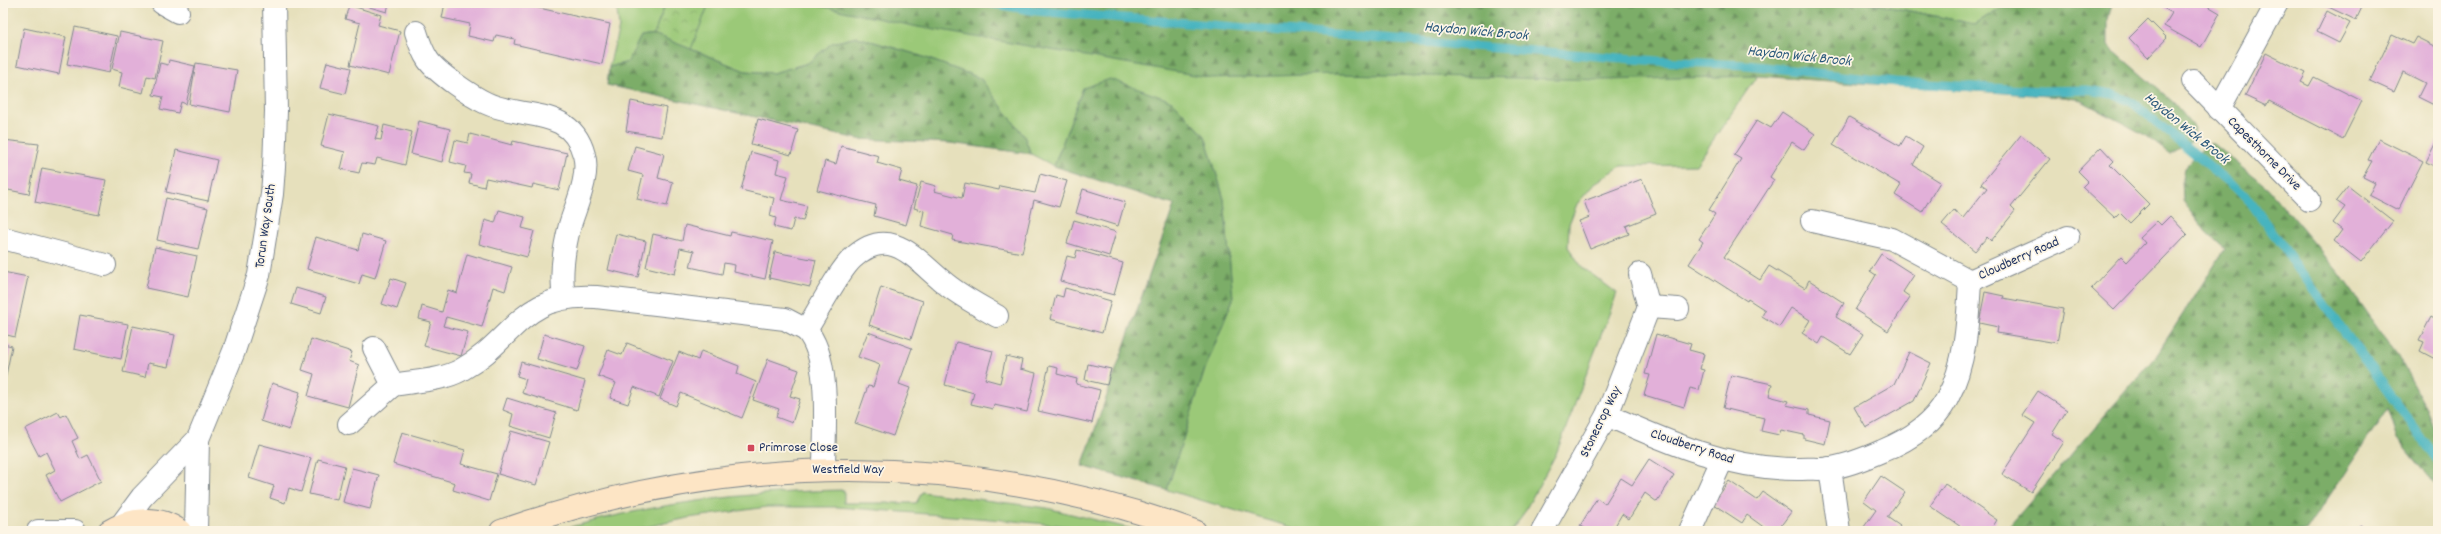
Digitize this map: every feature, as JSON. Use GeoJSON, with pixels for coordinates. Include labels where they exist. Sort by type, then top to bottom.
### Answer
{"type":"FeatureCollection","features":[{"type":"Feature","properties":{"kind":"main road","name":"Westfield Way"},"geometry":{"type":"LineString","coordinates":[[501,531],[557,512],[647,490],[731,476],[824,468],[881,469],[981,478],[1119,506],[1195,531]]}},
{"type":"Feature","properties":{"kind":"main road"},"geometry":{"type":"LineString","coordinates":[[116,528],[151,520],[165,524],[180,531]]}},
{"type":"Feature","properties":{"kind":"street","name":"Torun Way South"},"geometry":{"type":"LineString","coordinates":[[196,531],[198,439],[246,318],[264,249],[272,194],[276,127],[274,3]]}},
{"type":"Feature","properties":{"kind":"street","name":"Capesthorne Drive"},"geometry":{"type":"LineString","coordinates":[[2218,109],[2277,3]]}},
{"type":"Feature","properties":{"kind":"street"},"geometry":{"type":"LineString","coordinates":[[416,32],[429,61],[486,103],[556,120],[578,140],[585,156],[584,176],[570,228],[563,262],[562,283],[564,297]]}},
{"type":"Feature","properties":{"kind":"street","name":"Capesthorne Drive"},"geometry":{"type":"LineString","coordinates":[[2193,81],[2218,109],[2309,200]]}},
{"type":"Feature","properties":{"kind":"street","name":"Cloudberry Road"},"geometry":{"type":"LineString","coordinates":[[1812,221],[1892,238],[1970,281]]}},
{"type":"Feature","properties":{"kind":"street","name":"Cloudberry Road"},"geometry":{"type":"LineString","coordinates":[[1970,281],[2068,237]]}},
{"type":"Feature","properties":{"kind":"street"},"geometry":{"type":"LineString","coordinates":[[3,238],[105,265]]}},
{"type":"Feature","properties":{"kind":"street"},"geometry":{"type":"LineString","coordinates":[[806,330],[852,258],[866,249],[883,245],[893,246],[913,254],[958,294],[997,316]]}},
{"type":"Feature","properties":{"kind":"street"},"geometry":{"type":"LineString","coordinates":[[1640,274],[1649,307],[1678,309]]}},
{"type":"Feature","properties":{"kind":"street","name":"Cloudberry Road"},"geometry":{"type":"LineString","coordinates":[[1607,415],[1651,435],[1722,460],[1777,469],[1830,468],[1860,460],[1906,441],[1925,427],[1940,410],[1954,385],[1961,365],[1970,281]]}},
{"type":"Feature","properties":{"kind":"street"},"geometry":{"type":"LineString","coordinates":[[349,424],[393,385],[442,378],[461,370],[480,356],[528,313],[548,302],[564,297],[596,297],[786,319],[806,330],[813,336],[819,354],[824,382],[824,468]]}},
{"type":"Feature","properties":{"kind":"street","name":"Stonecrop Way"},"geometry":{"type":"LineString","coordinates":[[1542,531],[1607,415],[1649,307]]}},
{"type":"Feature","properties":{"kind":"street"},"geometry":{"type":"LineString","coordinates":[[374,348],[393,385]]}},
{"type":"Feature","properties":{"kind":"street","name":"Torun Way South"},"geometry":{"type":"LineString","coordinates":[[116,528],[142,497],[198,439]]}},
{"type":"Feature","properties":{"kind":"street"},"geometry":{"type":"LineString","coordinates":[[1690,531],[1722,460]]}},
{"type":"Feature","properties":{"kind":"street"},"geometry":{"type":"LineString","coordinates":[[1830,468],[1839,531]]}},
{"type":"Feature","properties":{"kind":"street"},"geometry":{"type":"LineString","coordinates":[[38,531],[75,531]]}},
{"type":"Feature","properties":{"kind":"green space"},"geometry":{"type":"Polygon","coordinates":[[[616,3],[666,3],[654,34],[641,36],[628,62],[609,67],[619,27],[616,3]]]}},
{"type":"Feature","properties":{"kind":"green space"},"geometry":{"type":"Polygon","coordinates":[[[666,3],[709,3],[691,49],[654,34],[666,3]]]}},
{"type":"Feature","properties":{"kind":"green space"},"geometry":{"type":"Polygon","coordinates":[[[709,3],[1807,3],[1696,165],[1621,166],[1595,183],[1577,204],[1569,224],[1568,247],[1582,267],[1617,293],[1556,454],[1521,518],[1511,531],[1304,531],[1167,490],[1205,369],[1233,299],[1224,199],[1205,136],[1172,101],[1083,88],[1054,166],[1031,154],[1024,136],[980,78],[915,54],[857,37],[832,43],[808,63],[773,73],[745,71],[691,49],[709,3]]]}},
{"type":"Feature","properties":{"kind":"green space"},"geometry":{"type":"Polygon","coordinates":[[[806,3],[1870,3],[1975,24],[2008,3],[2112,3],[2108,20],[2108,46],[2173,102],[2194,127],[2192,141],[2170,154],[2143,134],[2076,98],[1757,76],[1604,80],[1338,74],[1212,78],[918,27],[806,3]]]}},
{"type":"Feature","properties":{"kind":"green space"},"geometry":{"type":"Polygon","coordinates":[[[1870,3],[2008,3],[1975,24],[1870,3]]]}},
{"type":"Feature","properties":{"kind":"green space"},"geometry":{"type":"Polygon","coordinates":[[[654,34],[745,71],[773,73],[808,63],[832,43],[857,37],[915,54],[980,78],[1024,136],[1031,154],[950,143],[858,139],[607,85],[609,67],[628,62],[641,36],[654,34]]]}},
{"type":"Feature","properties":{"kind":"green space"},"geometry":{"type":"Polygon","coordinates":[[[1110,79],[1172,101],[1205,136],[1224,199],[1233,299],[1205,369],[1167,490],[1082,466],[1174,205],[1054,166],[1083,88],[1110,79]]]}},
{"type":"Feature","properties":{"kind":"green space"},"geometry":{"type":"Polygon","coordinates":[[[2208,143],[2214,144],[2268,188],[2340,274],[2398,356],[2426,407],[2438,436],[2438,482],[2435,484],[2398,439],[2388,408],[2306,531],[2005,531],[2155,357],[2225,249],[2206,232],[2183,201],[2182,179],[2184,168],[2208,143]]]}},
{"type":"Feature","properties":{"kind":"green space"},"geometry":{"type":"Polygon","coordinates":[[[844,490],[844,503],[916,503],[922,492],[1047,508],[1140,531],[1096,531],[1078,527],[1003,520],[838,507],[767,507],[688,518],[628,531],[557,531],[592,521],[663,506],[736,496],[844,490]]]}},
{"type":"Feature","properties":{"kind":"building"},"geometry":{"type":"Polygon","coordinates":[[[355,3],[389,3],[387,12],[355,3]]]}},
{"type":"Feature","properties":{"kind":"building"},"geometry":{"type":"Polygon","coordinates":[[[445,3],[517,3],[610,24],[602,64],[514,44],[515,39],[496,35],[494,42],[468,36],[470,24],[442,18],[445,3]]]}},
{"type":"Feature","properties":{"kind":"building"},"geometry":{"type":"Polygon","coordinates":[[[2166,3],[2203,3],[2220,13],[2201,47],[2164,26],[2172,13],[2163,8],[2166,3]]]}},
{"type":"Feature","properties":{"kind":"building"},"geometry":{"type":"Polygon","coordinates":[[[2320,3],[2364,3],[2356,20],[2320,3]]]}},
{"type":"Feature","properties":{"kind":"building"},"geometry":{"type":"Polygon","coordinates":[[[349,5],[381,15],[378,25],[400,31],[389,75],[350,65],[360,23],[345,19],[349,5]]]}},
{"type":"Feature","properties":{"kind":"building"},"geometry":{"type":"Polygon","coordinates":[[[2327,11],[2350,23],[2339,43],[2317,32],[2327,11]]]}},
{"type":"Feature","properties":{"kind":"building"},"geometry":{"type":"Polygon","coordinates":[[[2148,19],[2167,38],[2148,58],[2129,38],[2148,19]]]}},
{"type":"Feature","properties":{"kind":"building"},"geometry":{"type":"Polygon","coordinates":[[[75,27],[117,36],[109,73],[67,64],[75,27]]]}},
{"type":"Feature","properties":{"kind":"building"},"geometry":{"type":"Polygon","coordinates":[[[24,28],[66,37],[59,74],[17,65],[24,28]]]}},
{"type":"Feature","properties":{"kind":"building"},"geometry":{"type":"Polygon","coordinates":[[[120,32],[163,41],[155,78],[147,76],[143,93],[119,87],[122,72],[112,69],[120,32]]]}},
{"type":"Feature","properties":{"kind":"building"},"geometry":{"type":"Polygon","coordinates":[[[2392,35],[2412,44],[2416,37],[2438,48],[2438,96],[2434,105],[2418,97],[2425,83],[2403,72],[2394,92],[2370,81],[2392,35]]]}},
{"type":"Feature","properties":{"kind":"building"},"geometry":{"type":"Polygon","coordinates":[[[2266,53],[2306,73],[2301,82],[2309,86],[2314,77],[2362,101],[2343,139],[2269,101],[2266,106],[2245,96],[2266,53]]]}},
{"type":"Feature","properties":{"kind":"building"},"geometry":{"type":"Polygon","coordinates":[[[169,60],[195,66],[186,104],[181,102],[178,113],[160,109],[163,97],[153,95],[160,63],[168,65],[169,60]]]}},
{"type":"Feature","properties":{"kind":"building"},"geometry":{"type":"Polygon","coordinates":[[[327,62],[351,68],[345,94],[320,88],[327,62]]]}},
{"type":"Feature","properties":{"kind":"building"},"geometry":{"type":"Polygon","coordinates":[[[196,63],[237,70],[230,112],[189,104],[196,63]]]}},
{"type":"Feature","properties":{"kind":"building"},"geometry":{"type":"Polygon","coordinates":[[[631,101],[667,108],[662,137],[626,131],[631,101]]]}},
{"type":"Feature","properties":{"kind":"building"},"geometry":{"type":"Polygon","coordinates":[[[1782,112],[1815,134],[1804,150],[1792,142],[1770,177],[1774,180],[1724,257],[1760,280],[1769,266],[1805,288],[1809,280],[1844,303],[1836,317],[1863,334],[1850,354],[1823,337],[1819,344],[1802,333],[1810,320],[1791,308],[1779,327],[1762,316],[1765,310],[1748,299],[1747,301],[1689,264],[1703,242],[1699,239],[1715,214],[1709,210],[1741,159],[1734,155],[1757,120],[1771,128],[1782,112]]]}},
{"type":"Feature","properties":{"kind":"building"},"geometry":{"type":"Polygon","coordinates":[[[329,114],[379,126],[375,139],[381,140],[384,125],[412,132],[405,165],[377,158],[375,165],[362,163],[359,173],[341,169],[345,152],[321,146],[329,114]]]}},
{"type":"Feature","properties":{"kind":"building"},"geometry":{"type":"Polygon","coordinates":[[[1849,117],[1900,146],[1906,136],[1923,147],[1913,165],[1940,182],[1922,212],[1895,195],[1901,185],[1833,145],[1849,117]]]}},
{"type":"Feature","properties":{"kind":"building"},"geometry":{"type":"Polygon","coordinates":[[[758,119],[798,130],[791,155],[751,144],[758,119]]]}},
{"type":"Feature","properties":{"kind":"building"},"geometry":{"type":"Polygon","coordinates":[[[419,121],[450,129],[442,162],[411,154],[419,121]]]}},
{"type":"Feature","properties":{"kind":"building"},"geometry":{"type":"Polygon","coordinates":[[[470,134],[512,145],[513,141],[567,153],[559,190],[533,184],[532,188],[486,178],[484,187],[469,183],[471,174],[464,173],[466,166],[450,162],[455,140],[468,143],[470,134]]]}},
{"type":"Feature","properties":{"kind":"building"},"geometry":{"type":"Polygon","coordinates":[[[2021,135],[2050,159],[2011,207],[2015,211],[1991,241],[1987,237],[1975,251],[1942,224],[1954,210],[1963,218],[1987,188],[1981,184],[2021,135]]]}},
{"type":"Feature","properties":{"kind":"building"},"geometry":{"type":"Polygon","coordinates":[[[2379,139],[2423,161],[2398,210],[2369,195],[2375,183],[2363,177],[2372,161],[2368,160],[2379,139]]]}},
{"type":"Feature","properties":{"kind":"building"},"geometry":{"type":"Polygon","coordinates":[[[3,140],[39,144],[29,194],[3,189],[3,140]]]}},
{"type":"Feature","properties":{"kind":"building"},"geometry":{"type":"Polygon","coordinates":[[[2437,140],[2438,141],[2438,168],[2426,162],[2437,140]]]}},
{"type":"Feature","properties":{"kind":"building"},"geometry":{"type":"Polygon","coordinates":[[[635,146],[664,154],[658,178],[673,182],[667,206],[637,199],[643,175],[628,171],[635,146]]]}},
{"type":"Feature","properties":{"kind":"building"},"geometry":{"type":"Polygon","coordinates":[[[841,146],[879,156],[877,163],[902,170],[899,181],[917,186],[906,225],[874,216],[876,205],[817,190],[825,161],[836,164],[841,146]]]}},
{"type":"Feature","properties":{"kind":"building"},"geometry":{"type":"Polygon","coordinates":[[[2101,147],[2114,161],[2110,165],[2149,204],[2130,223],[2120,213],[2115,218],[2082,187],[2088,181],[2078,171],[2101,147]]]}},
{"type":"Feature","properties":{"kind":"building"},"geometry":{"type":"Polygon","coordinates":[[[176,150],[217,160],[208,201],[166,192],[176,150]]]}},
{"type":"Feature","properties":{"kind":"building"},"geometry":{"type":"Polygon","coordinates":[[[751,152],[779,160],[776,173],[788,176],[781,200],[807,206],[803,221],[794,219],[791,231],[774,227],[776,218],[770,216],[774,198],[741,190],[751,152]]]}},
{"type":"Feature","properties":{"kind":"building"},"geometry":{"type":"Polygon","coordinates":[[[42,168],[106,180],[99,215],[35,202],[42,168]]]}},
{"type":"Feature","properties":{"kind":"building"},"geometry":{"type":"Polygon","coordinates":[[[1040,174],[1067,181],[1059,207],[1034,200],[1022,253],[952,240],[953,235],[921,226],[924,211],[914,208],[921,182],[936,186],[934,191],[962,198],[965,183],[999,190],[1000,186],[1035,193],[1040,174]]]}},
{"type":"Feature","properties":{"kind":"building"},"geometry":{"type":"Polygon","coordinates":[[[1642,179],[1656,214],[1626,226],[1629,234],[1590,249],[1579,221],[1590,217],[1584,201],[1642,179]]]}},
{"type":"Feature","properties":{"kind":"building"},"geometry":{"type":"Polygon","coordinates":[[[2348,186],[2393,221],[2361,262],[2334,241],[2342,230],[2333,223],[2345,207],[2336,201],[2348,186]]]}},
{"type":"Feature","properties":{"kind":"building"},"geometry":{"type":"Polygon","coordinates":[[[1083,189],[1125,202],[1118,226],[1076,213],[1083,189]]]}},
{"type":"Feature","properties":{"kind":"building"},"geometry":{"type":"Polygon","coordinates":[[[166,198],[208,208],[198,249],[157,240],[166,198]]]}},
{"type":"Feature","properties":{"kind":"building"},"geometry":{"type":"Polygon","coordinates":[[[499,210],[525,217],[522,228],[534,231],[527,257],[479,244],[485,220],[495,223],[499,210]]]}},
{"type":"Feature","properties":{"kind":"building"},"geometry":{"type":"Polygon","coordinates":[[[2170,216],[2187,234],[2114,310],[2091,288],[2121,256],[2127,262],[2145,243],[2140,237],[2157,221],[2161,225],[2170,216]]]}},
{"type":"Feature","properties":{"kind":"building"},"geometry":{"type":"Polygon","coordinates":[[[1074,220],[1116,232],[1109,256],[1067,243],[1074,220]]]}},
{"type":"Feature","properties":{"kind":"building"},"geometry":{"type":"Polygon","coordinates":[[[685,225],[730,236],[731,232],[773,241],[765,279],[734,272],[735,265],[724,263],[722,274],[690,267],[694,251],[680,248],[675,274],[646,267],[653,234],[682,241],[685,225]]]}},
{"type":"Feature","properties":{"kind":"building"},"geometry":{"type":"Polygon","coordinates":[[[362,234],[386,241],[375,278],[362,274],[359,284],[307,269],[316,237],[358,250],[362,234]]]}},
{"type":"Feature","properties":{"kind":"building"},"geometry":{"type":"Polygon","coordinates":[[[616,234],[646,241],[638,277],[608,270],[616,234]]]}},
{"type":"Feature","properties":{"kind":"building"},"geometry":{"type":"Polygon","coordinates":[[[155,247],[197,256],[188,297],[146,288],[155,247]]]}},
{"type":"Feature","properties":{"kind":"building"},"geometry":{"type":"Polygon","coordinates":[[[1077,250],[1123,263],[1114,295],[1060,281],[1067,256],[1075,258],[1077,250]]]}},
{"type":"Feature","properties":{"kind":"building"},"geometry":{"type":"Polygon","coordinates":[[[775,252],[816,260],[810,287],[769,278],[775,252]]]}},
{"type":"Feature","properties":{"kind":"building"},"geometry":{"type":"Polygon","coordinates":[[[467,254],[512,267],[505,291],[493,287],[482,327],[446,317],[443,326],[468,332],[461,356],[424,346],[431,322],[419,319],[422,306],[442,312],[448,290],[457,293],[467,254]]]}},
{"type":"Feature","properties":{"kind":"building"},"geometry":{"type":"Polygon","coordinates":[[[1881,254],[1914,275],[1903,292],[1910,297],[1888,331],[1855,310],[1876,275],[1870,271],[1881,254]]]}},
{"type":"Feature","properties":{"kind":"building"},"geometry":{"type":"Polygon","coordinates":[[[3,272],[28,277],[15,337],[3,334],[3,272]]]}},
{"type":"Feature","properties":{"kind":"building"},"geometry":{"type":"Polygon","coordinates":[[[391,278],[406,283],[397,309],[382,304],[391,278]]]}},
{"type":"Feature","properties":{"kind":"building"},"geometry":{"type":"Polygon","coordinates":[[[881,287],[923,301],[911,339],[869,325],[881,287]]]}},
{"type":"Feature","properties":{"kind":"building"},"geometry":{"type":"Polygon","coordinates":[[[296,288],[326,297],[321,313],[291,304],[296,288]]]}},
{"type":"Feature","properties":{"kind":"building"},"geometry":{"type":"Polygon","coordinates":[[[1065,288],[1111,301],[1102,333],[1050,319],[1056,295],[1063,297],[1065,288]]]}},
{"type":"Feature","properties":{"kind":"building"},"geometry":{"type":"Polygon","coordinates":[[[1985,292],[2004,296],[2003,298],[2063,309],[2057,343],[1997,333],[1998,327],[1979,323],[1985,292]]]}},
{"type":"Feature","properties":{"kind":"building"},"geometry":{"type":"Polygon","coordinates":[[[80,315],[128,324],[121,359],[74,349],[80,315]]]}},
{"type":"Feature","properties":{"kind":"building"},"geometry":{"type":"Polygon","coordinates":[[[2431,317],[2438,321],[2438,353],[2435,359],[2420,351],[2424,342],[2419,340],[2431,317]]]}},
{"type":"Feature","properties":{"kind":"building"},"geometry":{"type":"Polygon","coordinates":[[[133,326],[175,335],[168,367],[148,363],[145,377],[123,372],[133,326]]]}},
{"type":"Feature","properties":{"kind":"building"},"geometry":{"type":"Polygon","coordinates":[[[868,332],[912,348],[899,384],[910,388],[893,436],[855,423],[868,386],[873,387],[880,365],[858,357],[868,332]]]}},
{"type":"Feature","properties":{"kind":"building"},"geometry":{"type":"Polygon","coordinates":[[[544,334],[585,346],[577,371],[537,359],[544,334]]]}},
{"type":"Feature","properties":{"kind":"building"},"geometry":{"type":"Polygon","coordinates":[[[1656,334],[1691,344],[1689,350],[1704,354],[1700,369],[1704,370],[1699,390],[1690,388],[1684,407],[1644,395],[1650,375],[1645,374],[1656,334]]]}},
{"type":"Feature","properties":{"kind":"building"},"geometry":{"type":"Polygon","coordinates":[[[311,339],[352,352],[349,361],[359,365],[348,407],[308,396],[314,374],[302,370],[311,339]]]}},
{"type":"Feature","properties":{"kind":"building"},"geometry":{"type":"Polygon","coordinates":[[[956,342],[993,351],[985,379],[1000,383],[1006,356],[1022,360],[1020,369],[1036,373],[1027,412],[994,405],[993,409],[971,404],[974,393],[945,385],[956,342]]]}},
{"type":"Feature","properties":{"kind":"building"},"geometry":{"type":"Polygon","coordinates":[[[627,343],[673,361],[659,397],[634,387],[628,404],[610,398],[616,383],[598,376],[608,350],[622,355],[627,343]]]}},
{"type":"Feature","properties":{"kind":"building"},"geometry":{"type":"Polygon","coordinates":[[[3,344],[12,346],[4,385],[3,385],[3,344]]]}},
{"type":"Feature","properties":{"kind":"building"},"geometry":{"type":"Polygon","coordinates":[[[701,351],[739,366],[737,374],[756,382],[742,418],[681,393],[676,406],[660,399],[679,352],[698,360],[701,351]]]}},
{"type":"Feature","properties":{"kind":"building"},"geometry":{"type":"Polygon","coordinates":[[[1909,352],[1931,363],[1914,401],[1866,428],[1854,407],[1894,384],[1909,352]]]}},
{"type":"Feature","properties":{"kind":"building"},"geometry":{"type":"Polygon","coordinates":[[[768,359],[799,370],[790,396],[800,399],[792,423],[776,417],[779,409],[753,400],[768,359]]]}},
{"type":"Feature","properties":{"kind":"building"},"geometry":{"type":"Polygon","coordinates":[[[521,362],[585,381],[577,410],[522,393],[526,379],[517,376],[521,362]]]}},
{"type":"Feature","properties":{"kind":"building"},"geometry":{"type":"Polygon","coordinates":[[[1088,364],[1111,369],[1107,385],[1085,380],[1088,364]]]}},
{"type":"Feature","properties":{"kind":"building"},"geometry":{"type":"Polygon","coordinates":[[[1049,366],[1058,368],[1057,374],[1077,379],[1076,384],[1100,390],[1092,423],[1038,411],[1049,366]]]}},
{"type":"Feature","properties":{"kind":"building"},"geometry":{"type":"Polygon","coordinates":[[[1731,375],[1772,384],[1769,396],[1788,401],[1786,405],[1809,410],[1809,415],[1830,420],[1825,444],[1804,439],[1804,435],[1781,430],[1779,435],[1761,431],[1764,418],[1723,408],[1731,375]]]}},
{"type":"Feature","properties":{"kind":"building"},"geometry":{"type":"Polygon","coordinates":[[[272,383],[300,392],[289,430],[261,421],[272,383]]]}},
{"type":"Feature","properties":{"kind":"building"},"geometry":{"type":"Polygon","coordinates":[[[2038,391],[2067,410],[2052,434],[2064,442],[2031,492],[2002,474],[2035,423],[2022,415],[2038,391]]]}},
{"type":"Feature","properties":{"kind":"building"},"geometry":{"type":"Polygon","coordinates":[[[507,398],[556,413],[549,438],[510,426],[513,414],[503,410],[507,398]]]}},
{"type":"Feature","properties":{"kind":"building"},"geometry":{"type":"Polygon","coordinates":[[[58,412],[61,417],[66,414],[78,438],[72,441],[80,459],[88,455],[101,481],[60,502],[46,475],[55,470],[46,452],[39,456],[25,429],[58,412]]]}},
{"type":"Feature","properties":{"kind":"building"},"geometry":{"type":"Polygon","coordinates":[[[511,431],[549,442],[536,485],[498,474],[511,431]]]}},
{"type":"Feature","properties":{"kind":"building"},"geometry":{"type":"Polygon","coordinates":[[[402,432],[465,450],[461,464],[497,474],[489,501],[453,490],[455,483],[393,464],[402,432]]]}},
{"type":"Feature","properties":{"kind":"building"},"geometry":{"type":"Polygon","coordinates":[[[259,444],[311,458],[301,492],[289,488],[285,503],[270,498],[274,486],[249,478],[259,444]]]}},
{"type":"Feature","properties":{"kind":"building"},"geometry":{"type":"Polygon","coordinates":[[[318,459],[345,466],[337,500],[309,494],[318,459]]]}},
{"type":"Feature","properties":{"kind":"building"},"geometry":{"type":"Polygon","coordinates":[[[1649,459],[1674,475],[1657,502],[1645,493],[1629,519],[1622,514],[1612,531],[1589,531],[1580,526],[1597,498],[1605,504],[1621,478],[1632,485],[1649,459]]]}},
{"type":"Feature","properties":{"kind":"building"},"geometry":{"type":"Polygon","coordinates":[[[352,468],[379,475],[370,509],[343,502],[352,468]]]}},
{"type":"Feature","properties":{"kind":"building"},"geometry":{"type":"Polygon","coordinates":[[[1881,476],[1905,492],[1887,517],[1900,526],[1897,531],[1861,531],[1876,510],[1864,501],[1881,476]]]}},
{"type":"Feature","properties":{"kind":"building"},"geometry":{"type":"Polygon","coordinates":[[[1729,481],[1757,500],[1763,492],[1791,512],[1777,531],[1769,531],[1747,515],[1742,523],[1713,504],[1729,481]]]}},
{"type":"Feature","properties":{"kind":"building"},"geometry":{"type":"Polygon","coordinates":[[[1945,484],[1997,520],[1990,531],[1967,531],[1930,506],[1945,484]]]}},
{"type":"Feature","properties":{"kind":"building"},"geometry":{"type":"Polygon","coordinates":[[[2360,525],[2369,531],[2356,531],[2360,525]]]}},
{"type":"Feature","properties":{"kind":"waterway","name":"Haydon Wick Brook"},"geometry":{"type":"LineString","coordinates":[[989,3],[1036,11],[1658,61],[1747,65],[1895,82],[2041,91],[2087,90],[2113,94],[2133,103],[2246,196],[2438,461]]}},
{"type":"Feature","properties":{"kind":"place","name":"Primrose Close"},"geometry":{"type":"Point","coordinates":[751,448]}}]}
